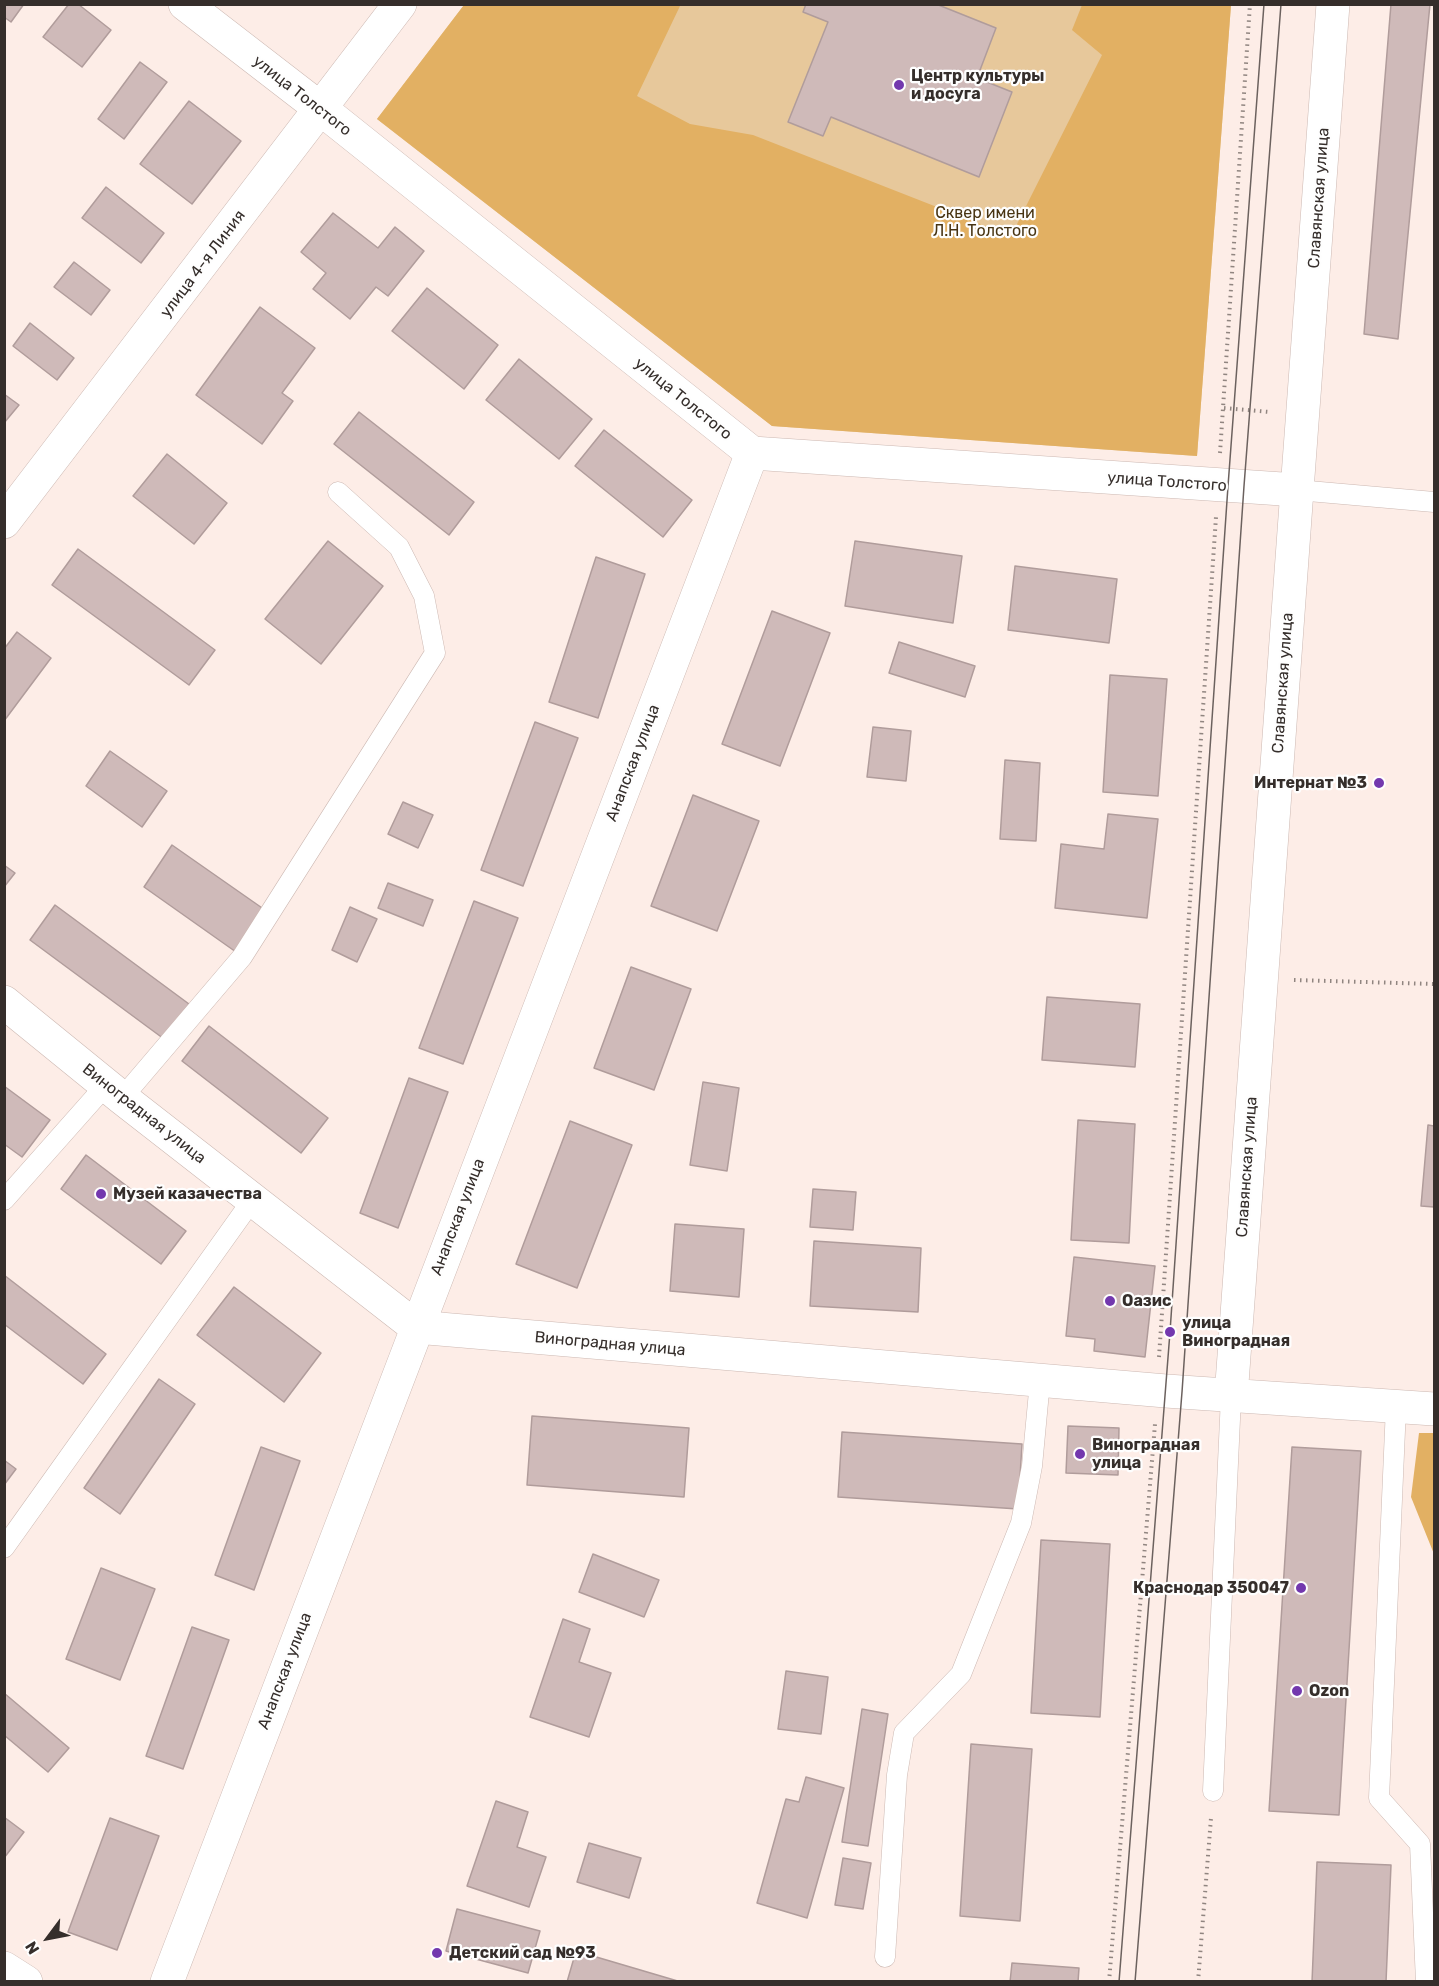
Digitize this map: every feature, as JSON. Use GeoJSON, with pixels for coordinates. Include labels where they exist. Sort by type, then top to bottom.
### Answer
{"type":"FeatureCollection","features":[{"type":"Feature","properties":{"kind":"street","name":"улица Толстого"},"geometry":{"type":"LineString","coordinates":[[185,4],[752,453],[1297,490]]}},
{"type":"Feature","properties":{"kind":"street","name":"улица 4-я Линия"},"geometry":{"type":"LineString","coordinates":[[4,522],[400,4]]}},
{"type":"Feature","properties":{"kind":"street","name":"Славянская улица"},"geometry":{"type":"LineString","coordinates":[[1231,1396],[1333,4]]}},
{"type":"Feature","properties":{"kind":"street","name":"Анапская улица"},"geometry":{"type":"LineString","coordinates":[[167,1982],[752,453]]}},
{"type":"Feature","properties":{"kind":"street","name":"Виноградная улица"},"geometry":{"type":"LineString","coordinates":[[4,1002],[114,1092],[416,1327],[1231,1396],[1434,1409]]}},
{"type":"Feature","properties":{"kind":"street"},"geometry":{"type":"LineString","coordinates":[[4,1968],[26,1982]]}},
{"type":"Feature","properties":{"kind":"lane"},"geometry":{"type":"LineString","coordinates":[[1297,490],[1434,502]]}},
{"type":"Feature","properties":{"kind":"lane"},"geometry":{"type":"LineString","coordinates":[[4,1200],[114,1092],[242,957],[435,653],[424,596],[399,547],[338,492]]}},
{"type":"Feature","properties":{"kind":"lane"},"geometry":{"type":"LineString","coordinates":[[4,1548],[253,1199]]}},
{"type":"Feature","properties":{"kind":"lane"},"geometry":{"type":"LineString","coordinates":[[885,1957],[897,1775],[904,1733],[961,1674],[1021,1524],[1032,1467],[1040,1380]]}},
{"type":"Feature","properties":{"kind":"lane"},"geometry":{"type":"LineString","coordinates":[[1212,1791],[1231,1396]]}},
{"type":"Feature","properties":{"kind":"lane"},"geometry":{"type":"LineString","coordinates":[[1396,1407],[1379,1798],[1420,1844],[1426,1982]]}},
{"type":"Feature","properties":{"kind":"path"},"geometry":{"type":"LineString","coordinates":[[1109,1982],[1158,1390],[1250,4]]}},
{"type":"Feature","properties":{"kind":"path"},"geometry":{"type":"LineString","coordinates":[[1293,980],[1434,984]]}},
{"type":"Feature","properties":{"kind":"path"},"geometry":{"type":"LineString","coordinates":[[1198,1982],[1212,1791]]}},
{"type":"Feature","properties":{"kind":"green space","name":"Сквер имени Л.Н. Толстого"},"geometry":{"type":"Polygon","coordinates":[[[464,5],[1231,5],[1197,456],[772,426],[377,119],[464,5]]]}},
{"type":"Feature","properties":{"kind":"shaded area","name":"Сквер имени Л.Н. Толстого"},"geometry":{"type":"Polygon","coordinates":[[[464,5],[684,5],[680,6],[637,96],[690,124],[753,135],[1011,236],[1102,55],[1072,30],[1082,5],[1231,5],[1197,456],[772,426],[377,119],[464,5]]]}},
{"type":"Feature","properties":{"kind":"shaded area"},"geometry":{"type":"Polygon","coordinates":[[[1419,1433],[1434,1433],[1434,1554],[1411,1497],[1419,1433]]]}},
{"type":"Feature","properties":{"kind":"building"},"geometry":{"type":"Polygon","coordinates":[[[4,4],[24,4],[11,22],[4,17],[4,4]]]}},
{"type":"Feature","properties":{"kind":"building"},"geometry":{"type":"Polygon","coordinates":[[[69,4],[78,4],[111,30],[82,67],[43,37],[69,4]]]}},
{"type":"Feature","properties":{"kind":"building","name":"Центр культуры и досуга"},"geometry":{"type":"Polygon","coordinates":[[[806,4],[936,4],[996,28],[977,78],[1012,92],[979,177],[831,117],[823,136],[788,122],[828,22],[803,12],[806,4]]]}},
{"type":"Feature","properties":{"kind":"building"},"geometry":{"type":"Polygon","coordinates":[[[1391,4],[1430,4],[1398,339],[1364,334],[1391,4]]]}},
{"type":"Feature","properties":{"kind":"building"},"geometry":{"type":"Polygon","coordinates":[[[140,62],[167,82],[124,139],[98,119],[140,62]]]}},
{"type":"Feature","properties":{"kind":"building"},"geometry":{"type":"Polygon","coordinates":[[[189,101],[241,141],[192,204],[140,164],[189,101]]]}},
{"type":"Feature","properties":{"kind":"building"},"geometry":{"type":"Polygon","coordinates":[[[106,187],[164,233],[141,263],[82,218],[106,187]]]}},
{"type":"Feature","properties":{"kind":"building"},"geometry":{"type":"Polygon","coordinates":[[[333,213],[378,248],[395,227],[424,251],[388,296],[376,287],[350,319],[313,289],[326,273],[301,252],[333,213]]]}},
{"type":"Feature","properties":{"kind":"building"},"geometry":{"type":"Polygon","coordinates":[[[74,262],[110,290],[91,315],[54,287],[74,262]]]}},
{"type":"Feature","properties":{"kind":"building"},"geometry":{"type":"Polygon","coordinates":[[[427,288],[498,345],[464,389],[392,331],[427,288]]]}},
{"type":"Feature","properties":{"kind":"building"},"geometry":{"type":"Polygon","coordinates":[[[260,307],[315,348],[282,393],[293,401],[262,444],[196,395],[260,307]]]}},
{"type":"Feature","properties":{"kind":"building"},"geometry":{"type":"Polygon","coordinates":[[[30,323],[74,358],[57,380],[13,346],[30,323]]]}},
{"type":"Feature","properties":{"kind":"building"},"geometry":{"type":"Polygon","coordinates":[[[519,359],[592,419],[559,459],[486,400],[519,359]]]}},
{"type":"Feature","properties":{"kind":"building"},"geometry":{"type":"Polygon","coordinates":[[[4,394],[19,405],[4,423],[4,394]]]}},
{"type":"Feature","properties":{"kind":"building"},"geometry":{"type":"Polygon","coordinates":[[[359,412],[474,502],[449,535],[334,444],[359,412]]]}},
{"type":"Feature","properties":{"kind":"building"},"geometry":{"type":"Polygon","coordinates":[[[604,430],[692,500],[663,537],[575,466],[604,430]]]}},
{"type":"Feature","properties":{"kind":"building"},"geometry":{"type":"Polygon","coordinates":[[[167,454],[227,503],[194,544],[133,496],[167,454]]]}},
{"type":"Feature","properties":{"kind":"building"},"geometry":{"type":"Polygon","coordinates":[[[328,541],[383,586],[321,664],[265,619],[328,541]]]}},
{"type":"Feature","properties":{"kind":"building"},"geometry":{"type":"Polygon","coordinates":[[[855,541],[962,556],[953,623],[845,606],[855,541]]]}},
{"type":"Feature","properties":{"kind":"building"},"geometry":{"type":"Polygon","coordinates":[[[78,549],[215,650],[189,685],[52,585],[78,549]]]}},
{"type":"Feature","properties":{"kind":"building"},"geometry":{"type":"Polygon","coordinates":[[[596,557],[645,574],[598,718],[549,702],[596,557]]]}},
{"type":"Feature","properties":{"kind":"building"},"geometry":{"type":"Polygon","coordinates":[[[1015,566],[1117,579],[1109,643],[1008,630],[1015,566]]]}},
{"type":"Feature","properties":{"kind":"building"},"geometry":{"type":"Polygon","coordinates":[[[772,611],[830,633],[780,766],[722,744],[772,611]]]}},
{"type":"Feature","properties":{"kind":"building"},"geometry":{"type":"Polygon","coordinates":[[[17,632],[51,658],[4,721],[4,649],[17,632]]]}},
{"type":"Feature","properties":{"kind":"building"},"geometry":{"type":"Polygon","coordinates":[[[899,642],[975,666],[965,697],[889,673],[899,642]]]}},
{"type":"Feature","properties":{"kind":"building"},"geometry":{"type":"Polygon","coordinates":[[[1110,675],[1167,679],[1158,796],[1103,792],[1110,675]]]}},
{"type":"Feature","properties":{"kind":"building"},"geometry":{"type":"Polygon","coordinates":[[[535,722],[578,738],[523,886],[481,870],[535,722]]]}},
{"type":"Feature","properties":{"kind":"building"},"geometry":{"type":"Polygon","coordinates":[[[873,727],[911,731],[906,781],[867,777],[873,727]]]}},
{"type":"Feature","properties":{"kind":"building"},"geometry":{"type":"Polygon","coordinates":[[[110,751],[167,791],[142,827],[86,786],[110,751]]]}},
{"type":"Feature","properties":{"kind":"building"},"geometry":{"type":"Polygon","coordinates":[[[1005,760],[1040,763],[1036,841],[1000,839],[1005,760]]]}},
{"type":"Feature","properties":{"kind":"building"},"geometry":{"type":"Polygon","coordinates":[[[693,795],[759,821],[717,931],[651,906],[693,795]]]}},
{"type":"Feature","properties":{"kind":"building"},"geometry":{"type":"Polygon","coordinates":[[[403,802],[433,815],[418,848],[388,834],[403,802]]]}},
{"type":"Feature","properties":{"kind":"building"},"geometry":{"type":"Polygon","coordinates":[[[1108,814],[1158,819],[1147,918],[1055,908],[1061,844],[1104,849],[1108,814]]]}},
{"type":"Feature","properties":{"kind":"building"},"geometry":{"type":"Polygon","coordinates":[[[172,845],[265,910],[236,952],[144,887],[172,845]]]}},
{"type":"Feature","properties":{"kind":"building"},"geometry":{"type":"Polygon","coordinates":[[[4,865],[15,873],[4,887],[4,865]]]}},
{"type":"Feature","properties":{"kind":"building"},"geometry":{"type":"Polygon","coordinates":[[[388,883],[433,900],[423,926],[378,908],[388,883]]]}},
{"type":"Feature","properties":{"kind":"building"},"geometry":{"type":"Polygon","coordinates":[[[474,901],[518,918],[463,1064],[419,1048],[474,901]]]}},
{"type":"Feature","properties":{"kind":"building"},"geometry":{"type":"Polygon","coordinates":[[[55,905],[189,1004],[164,1039],[30,940],[55,905]]]}},
{"type":"Feature","properties":{"kind":"building"},"geometry":{"type":"Polygon","coordinates":[[[350,907],[377,919],[357,962],[332,950],[350,907]]]}},
{"type":"Feature","properties":{"kind":"building"},"geometry":{"type":"Polygon","coordinates":[[[631,967],[691,989],[654,1090],[594,1068],[631,967]]]}},
{"type":"Feature","properties":{"kind":"building"},"geometry":{"type":"Polygon","coordinates":[[[1047,997],[1140,1004],[1135,1067],[1042,1060],[1047,997]]]}},
{"type":"Feature","properties":{"kind":"building"},"geometry":{"type":"Polygon","coordinates":[[[209,1026],[328,1118],[301,1153],[182,1061],[209,1026]]]}},
{"type":"Feature","properties":{"kind":"building"},"geometry":{"type":"Polygon","coordinates":[[[409,1078],[448,1092],[398,1228],[360,1213],[409,1078]]]}},
{"type":"Feature","properties":{"kind":"building"},"geometry":{"type":"Polygon","coordinates":[[[703,1082],[739,1088],[727,1171],[690,1165],[703,1082]]]}},
{"type":"Feature","properties":{"kind":"building"},"geometry":{"type":"Polygon","coordinates":[[[4,1086],[50,1120],[22,1157],[4,1144],[4,1086]]]}},
{"type":"Feature","properties":{"kind":"building"},"geometry":{"type":"Polygon","coordinates":[[[1078,1120],[1135,1124],[1129,1243],[1071,1240],[1078,1120]]]}},
{"type":"Feature","properties":{"kind":"building"},"geometry":{"type":"Polygon","coordinates":[[[570,1121],[632,1145],[577,1288],[516,1264],[570,1121]]]}},
{"type":"Feature","properties":{"kind":"building"},"geometry":{"type":"Polygon","coordinates":[[[1428,1125],[1434,1126],[1434,1207],[1421,1206],[1428,1125]]]}},
{"type":"Feature","properties":{"kind":"building"},"geometry":{"type":"Polygon","coordinates":[[[86,1155],[186,1231],[161,1264],[61,1189],[86,1155]]]}},
{"type":"Feature","properties":{"kind":"building"},"geometry":{"type":"Polygon","coordinates":[[[813,1189],[856,1192],[853,1230],[810,1227],[813,1189]]]}},
{"type":"Feature","properties":{"kind":"building"},"geometry":{"type":"Polygon","coordinates":[[[675,1224],[744,1229],[739,1297],[670,1291],[675,1224]]]}},
{"type":"Feature","properties":{"kind":"building"},"geometry":{"type":"Polygon","coordinates":[[[814,1241],[921,1248],[918,1312],[810,1306],[814,1241]]]}},
{"type":"Feature","properties":{"kind":"building","name":"Оазис"},"geometry":{"type":"Polygon","coordinates":[[[1074,1257],[1155,1266],[1145,1357],[1094,1351],[1095,1339],[1066,1336],[1074,1257]]]}},
{"type":"Feature","properties":{"kind":"building"},"geometry":{"type":"Polygon","coordinates":[[[4,1275],[106,1354],[83,1384],[4,1324],[4,1275]]]}},
{"type":"Feature","properties":{"kind":"building"},"geometry":{"type":"Polygon","coordinates":[[[234,1287],[321,1353],[284,1402],[197,1335],[234,1287]]]}},
{"type":"Feature","properties":{"kind":"building"},"geometry":{"type":"Polygon","coordinates":[[[159,1379],[195,1404],[120,1514],[84,1488],[159,1379]]]}},
{"type":"Feature","properties":{"kind":"building"},"geometry":{"type":"Polygon","coordinates":[[[532,1416],[689,1428],[684,1497],[527,1485],[532,1416]]]}},
{"type":"Feature","properties":{"kind":"building"},"geometry":{"type":"Polygon","coordinates":[[[1068,1426],[1119,1428],[1118,1475],[1066,1473],[1068,1426]]]}},
{"type":"Feature","properties":{"kind":"building"},"geometry":{"type":"Polygon","coordinates":[[[842,1432],[1022,1444],[1018,1509],[838,1497],[842,1432]]]}},
{"type":"Feature","properties":{"kind":"building"},"geometry":{"type":"Polygon","coordinates":[[[261,1447],[300,1461],[254,1590],[215,1575],[261,1447]]]}},
{"type":"Feature","properties":{"kind":"building"},"geometry":{"type":"Polygon","coordinates":[[[1292,1447],[1361,1451],[1339,1815],[1269,1811],[1292,1447]]]}},
{"type":"Feature","properties":{"kind":"building"},"geometry":{"type":"Polygon","coordinates":[[[4,1460],[16,1469],[4,1485],[4,1460]]]}},
{"type":"Feature","properties":{"kind":"building"},"geometry":{"type":"Polygon","coordinates":[[[1041,1540],[1110,1544],[1100,1717],[1031,1713],[1041,1540]]]}},
{"type":"Feature","properties":{"kind":"building"},"geometry":{"type":"Polygon","coordinates":[[[593,1554],[659,1580],[644,1617],[579,1592],[593,1554]]]}},
{"type":"Feature","properties":{"kind":"building"},"geometry":{"type":"Polygon","coordinates":[[[101,1568],[155,1589],[120,1680],[66,1659],[101,1568]]]}},
{"type":"Feature","properties":{"kind":"building"},"geometry":{"type":"Polygon","coordinates":[[[563,1619],[590,1629],[579,1662],[611,1673],[589,1737],[530,1717],[563,1619]]]}},
{"type":"Feature","properties":{"kind":"building"},"geometry":{"type":"Polygon","coordinates":[[[192,1627],[229,1640],[183,1769],[146,1756],[192,1627]]]}},
{"type":"Feature","properties":{"kind":"building"},"geometry":{"type":"Polygon","coordinates":[[[786,1671],[828,1677],[821,1734],[778,1729],[786,1671]]]}},
{"type":"Feature","properties":{"kind":"building"},"geometry":{"type":"Polygon","coordinates":[[[4,1693],[69,1748],[48,1772],[4,1735],[4,1693]]]}},
{"type":"Feature","properties":{"kind":"building"},"geometry":{"type":"Polygon","coordinates":[[[862,1709],[888,1714],[868,1846],[842,1842],[862,1709]]]}},
{"type":"Feature","properties":{"kind":"building"},"geometry":{"type":"Polygon","coordinates":[[[971,1744],[1032,1749],[1020,1921],[960,1916],[971,1744]]]}},
{"type":"Feature","properties":{"kind":"building"},"geometry":{"type":"Polygon","coordinates":[[[806,1777],[844,1788],[807,1918],[757,1903],[786,1799],[799,1802],[806,1777]]]}},
{"type":"Feature","properties":{"kind":"building"},"geometry":{"type":"Polygon","coordinates":[[[496,1801],[528,1812],[517,1847],[546,1857],[529,1907],[467,1886],[496,1801]]]}},
{"type":"Feature","properties":{"kind":"building"},"geometry":{"type":"Polygon","coordinates":[[[4,1817],[24,1832],[4,1858],[4,1817]]]}},
{"type":"Feature","properties":{"kind":"building"},"geometry":{"type":"Polygon","coordinates":[[[110,1818],[159,1836],[117,1950],[68,1932],[110,1818]]]}},
{"type":"Feature","properties":{"kind":"building"},"geometry":{"type":"Polygon","coordinates":[[[589,1843],[641,1858],[629,1898],[577,1882],[589,1843]]]}},
{"type":"Feature","properties":{"kind":"building"},"geometry":{"type":"Polygon","coordinates":[[[843,1858],[871,1863],[863,1909],[835,1905],[843,1858]]]}},
{"type":"Feature","properties":{"kind":"building"},"geometry":{"type":"Polygon","coordinates":[[[1317,1862],[1391,1865],[1386,1982],[1312,1982],[1317,1862]]]}},
{"type":"Feature","properties":{"kind":"building"},"geometry":{"type":"Polygon","coordinates":[[[457,1909],[540,1931],[528,1973],[446,1951],[457,1909]]]}},
{"type":"Feature","properties":{"kind":"building"},"geometry":{"type":"Polygon","coordinates":[[[576,1951],[681,1982],[567,1982],[576,1951]]]}},
{"type":"Feature","properties":{"kind":"building"},"geometry":{"type":"Polygon","coordinates":[[[1012,1963],[1079,1968],[1078,1982],[1010,1982],[1012,1963]]]}},
{"type":"Feature","properties":{"kind":"tram line"},"geometry":{"type":"LineString","coordinates":[[1119,1982],[1170,1332],[1228,486],[1264,4]]}},
{"type":"Feature","properties":{"kind":"tram line"},"geometry":{"type":"LineString","coordinates":[[1135,1982],[1182,1392],[1244,486],[1281,4]]}},
{"type":"Feature","properties":{"kind":"place","name":"Центр культуры и досуга"},"geometry":{"type":"Point","coordinates":[899,85]}},
{"type":"Feature","properties":{"kind":"place","name":"Интернат №3"},"geometry":{"type":"Point","coordinates":[1379,783]}},
{"type":"Feature","properties":{"kind":"place","name":"Музей казачества"},"geometry":{"type":"Point","coordinates":[101,1194]}},
{"type":"Feature","properties":{"kind":"place","name":"Оазис"},"geometry":{"type":"Point","coordinates":[1110,1301]}},
{"type":"Feature","properties":{"kind":"place","name":"улица Виноградная"},"geometry":{"type":"Point","coordinates":[1170,1332]}},
{"type":"Feature","properties":{"kind":"place","name":"Виноградная улица"},"geometry":{"type":"Point","coordinates":[1080,1454]}},
{"type":"Feature","properties":{"kind":"place","name":"Краснодар 350047"},"geometry":{"type":"Point","coordinates":[1301,1588]}},
{"type":"Feature","properties":{"kind":"place","name":"Ozon"},"geometry":{"type":"Point","coordinates":[1297,1691]}},
{"type":"Feature","properties":{"kind":"place","name":"Детский сад №93"},"geometry":{"type":"Point","coordinates":[437,1953]}}]}
